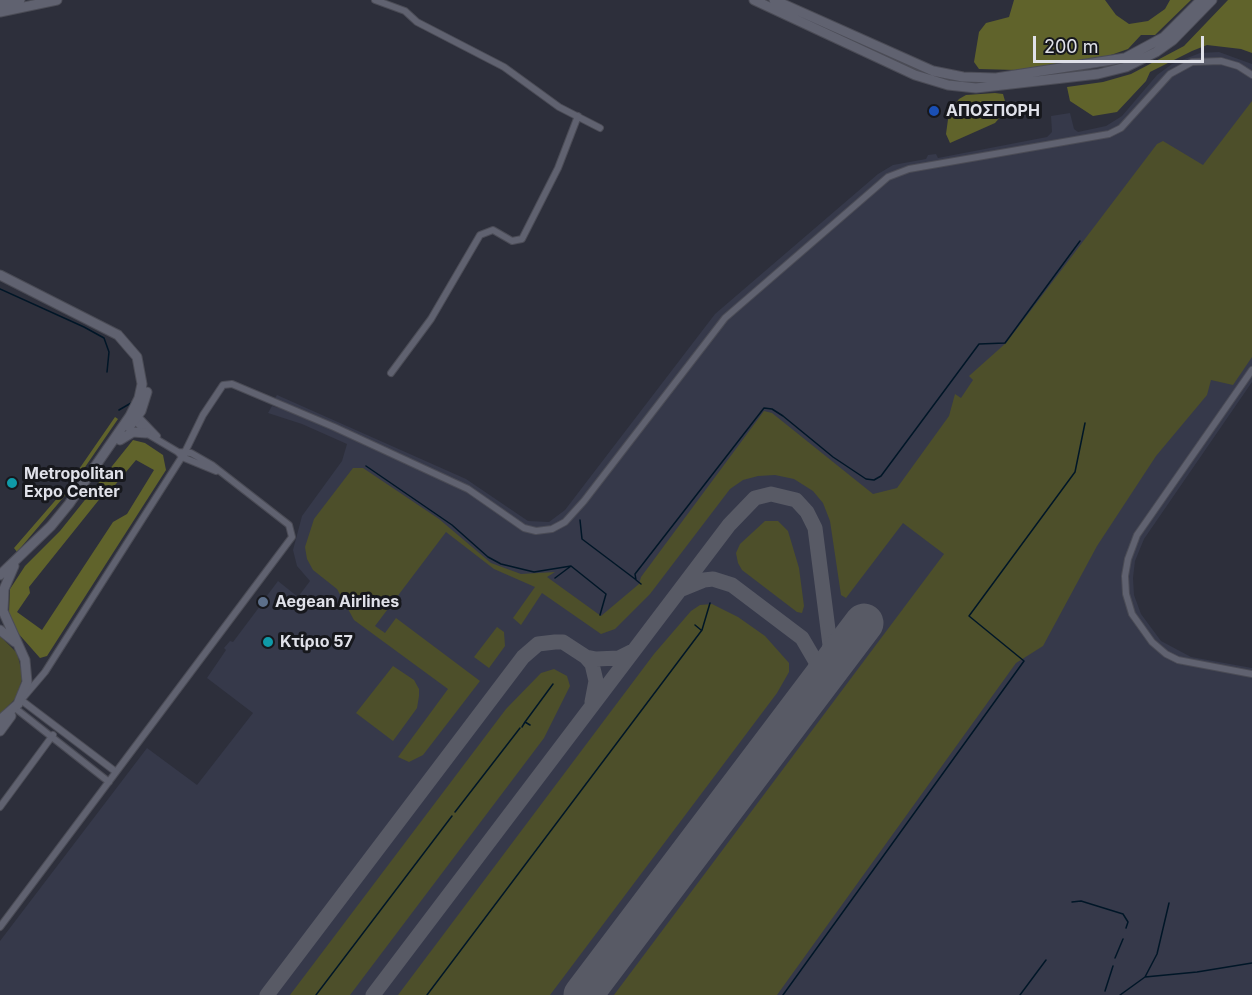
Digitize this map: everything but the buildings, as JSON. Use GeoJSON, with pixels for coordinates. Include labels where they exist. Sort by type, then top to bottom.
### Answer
{"type":"FeatureCollection","features":[{"type":"Feature","properties":{"kind":"main road"},"geometry":{"type":"LineString","coordinates":[[0,4],[20,0]]}},
{"type":"Feature","properties":{"kind":"main road"},"geometry":{"type":"LineString","coordinates":[[0,12],[57,0]]}},
{"type":"Feature","properties":{"kind":"main road"},"geometry":{"type":"LineString","coordinates":[[754,0],[915,75],[948,85],[976,88],[1090,75],[1126,67],[1156,52],[1173,40],[1212,0]]}},
{"type":"Feature","properties":{"kind":"main road"},"geometry":{"type":"LineString","coordinates":[[774,0],[933,71],[963,77],[996,78],[1125,58],[1164,37],[1201,0]]}},
{"type":"Feature","properties":{"kind":"main road"},"geometry":{"type":"LineString","coordinates":[[0,275],[79,313],[121,330],[140,352],[147,372],[147,390],[120,440],[76,493]]}},
{"type":"Feature","properties":{"kind":"main road"},"geometry":{"type":"LineString","coordinates":[[0,575],[51,526],[134,415]]}},
{"type":"Feature","properties":{"kind":"main road"},"geometry":{"type":"LineString","coordinates":[[120,440],[133,432],[146,433]]}},
{"type":"Feature","properties":{"kind":"main road"},"geometry":{"type":"LineString","coordinates":[[0,731],[18,704],[27,682],[28,671],[3,611],[3,597],[10,573],[23,554]]}},
{"type":"Feature","properties":{"kind":"main road"},"geometry":{"type":"LineString","coordinates":[[0,630],[19,646]]}},
{"type":"Feature","properties":{"kind":"main road"},"geometry":{"type":"LineString","coordinates":[[0,720],[18,704]]}},
{"type":"Feature","properties":{"kind":"street"},"geometry":{"type":"LineString","coordinates":[[375,0],[401,9],[417,22],[498,63],[551,102],[600,128]]}},
{"type":"Feature","properties":{"kind":"street"},"geometry":{"type":"LineString","coordinates":[[18,704],[45,672],[223,385],[232,384],[334,427],[468,489],[524,528],[536,531],[556,528],[585,501],[725,318],[888,177],[909,169],[1109,134],[1121,128],[1170,74],[1192,62],[1221,61],[1238,66],[1252,75]]}},
{"type":"Feature","properties":{"kind":"street"},"geometry":{"type":"LineString","coordinates":[[391,373],[431,319],[480,235],[493,230],[512,241],[522,238],[558,168],[578,116]]}},
{"type":"Feature","properties":{"kind":"street"},"geometry":{"type":"LineString","coordinates":[[1252,370],[1137,535],[1128,559],[1125,576],[1126,594],[1137,623],[1152,642],[1166,654],[1178,660],[1252,674]]}},
{"type":"Feature","properties":{"kind":"street"},"geometry":{"type":"LineString","coordinates":[[134,415],[164,442]]}},
{"type":"Feature","properties":{"kind":"street"},"geometry":{"type":"LineString","coordinates":[[0,927],[292,537],[289,525],[204,460],[182,454],[146,433],[134,415]]}},
{"type":"Feature","properties":{"kind":"street"},"geometry":{"type":"LineString","coordinates":[[18,704],[116,772]]}},
{"type":"Feature","properties":{"kind":"street"},"geometry":{"type":"LineString","coordinates":[[18,704],[51,737],[110,782]]}},
{"type":"Feature","properties":{"kind":"street"},"geometry":{"type":"LineString","coordinates":[[0,807],[57,729]]}},
{"type":"Feature","properties":{"kind":"shaded area"},"geometry":{"type":"Polygon","coordinates":[[[1219,52],[1252,64],[1252,382],[1144,539],[1135,561],[1133,578],[1134,595],[1141,614],[1161,641],[1191,657],[1252,668],[1252,995],[0,995],[0,941],[147,748],[197,785],[253,713],[207,678],[226,650],[224,648],[230,641],[233,642],[260,606],[257,604],[263,595],[266,597],[278,581],[298,597],[310,581],[297,566],[293,550],[302,516],[342,461],[347,444],[302,424],[268,413],[272,406],[279,408],[281,402],[275,398],[277,395],[466,479],[528,521],[549,522],[565,510],[715,314],[878,174],[893,165],[926,159],[928,155],[936,154],[938,158],[1047,137],[1052,132],[1051,116],[1070,113],[1074,129],[1078,132],[1106,126],[1122,116],[1157,75],[1172,64],[1200,53],[1219,52]]]}},
{"type":"Feature","properties":{"kind":"green space"},"geometry":{"type":"Polygon","coordinates":[[[1014,0],[1105,0],[1116,15],[1129,24],[1148,21],[1165,9],[1170,0],[1191,0],[1155,35],[1141,35],[1128,49],[1108,56],[1016,70],[979,69],[974,62],[979,32],[986,23],[1009,17],[1014,0]]]}},
{"type":"Feature","properties":{"kind":"green space"},"geometry":{"type":"Polygon","coordinates":[[[1228,0],[1252,0],[1252,53],[1241,49],[1207,45],[1192,51],[1150,72],[1146,81],[1117,112],[1093,116],[1070,101],[1067,87],[1103,82],[1131,74],[1184,46],[1228,0]]]}},
{"type":"Feature","properties":{"kind":"green space"},"geometry":{"type":"Polygon","coordinates":[[[1003,94],[1005,101],[1003,114],[995,123],[950,143],[946,134],[949,112],[959,99],[966,95],[1003,94]]]}},
{"type":"Feature","properties":{"kind":"green space"},"geometry":{"type":"Polygon","coordinates":[[[1252,101],[1252,357],[1233,385],[1211,380],[1207,395],[1156,456],[1097,546],[1043,646],[1016,663],[777,995],[614,995],[944,554],[903,523],[846,598],[841,595],[830,521],[823,503],[813,491],[794,479],[775,475],[758,476],[743,480],[730,489],[650,594],[615,629],[601,634],[542,593],[521,625],[513,618],[535,587],[494,569],[446,532],[375,626],[385,633],[396,618],[480,681],[423,755],[409,762],[398,757],[448,689],[354,620],[337,589],[313,570],[307,559],[305,547],[314,519],[353,468],[363,468],[439,519],[491,563],[521,574],[555,572],[547,577],[601,616],[639,584],[641,577],[764,411],[772,413],[873,494],[897,488],[949,416],[955,394],[961,398],[973,380],[969,376],[1006,343],[1157,144],[1163,141],[1203,165],[1252,101]]]}},
{"type":"Feature","properties":{"kind":"green space"},"geometry":{"type":"Polygon","coordinates":[[[115,417],[118,419],[68,492],[17,552],[14,548],[66,488],[115,417]]]}},
{"type":"Feature","properties":{"kind":"green space"},"geometry":{"type":"Polygon","coordinates":[[[133,440],[145,443],[163,455],[166,470],[47,656],[40,658],[17,632],[9,613],[10,589],[25,566],[60,531],[133,440]],[[136,460],[105,497],[102,496],[29,587],[30,593],[17,612],[42,630],[113,522],[127,514],[154,470],[136,460]]]}},
{"type":"Feature","properties":{"kind":"green space"},"geometry":{"type":"Polygon","coordinates":[[[765,521],[778,521],[788,531],[799,568],[804,606],[802,613],[797,612],[742,570],[738,563],[736,553],[740,544],[765,521]]]}},
{"type":"Feature","properties":{"kind":"green space"},"geometry":{"type":"Polygon","coordinates":[[[712,604],[738,617],[765,636],[789,663],[789,672],[777,693],[550,995],[398,995],[654,654],[691,611],[700,605],[712,604]]]}},
{"type":"Feature","properties":{"kind":"green space"},"geometry":{"type":"Polygon","coordinates":[[[497,627],[504,632],[505,646],[489,668],[474,657],[497,627]]]}},
{"type":"Feature","properties":{"kind":"green space"},"geometry":{"type":"Polygon","coordinates":[[[0,636],[17,653],[23,676],[16,698],[0,714],[0,636]]]}},
{"type":"Feature","properties":{"kind":"green space"},"geometry":{"type":"Polygon","coordinates":[[[393,666],[414,680],[419,689],[419,696],[417,708],[393,741],[356,713],[393,666]]]}},
{"type":"Feature","properties":{"kind":"green space"},"geometry":{"type":"Polygon","coordinates":[[[554,669],[567,676],[570,686],[544,738],[350,995],[290,995],[506,709],[541,673],[554,669]]]}},
{"type":"Feature","properties":{"kind":"waterway"},"geometry":{"type":"LineString","coordinates":[[641,584],[636,580],[635,574],[764,408],[772,409],[783,416],[833,457],[866,479],[874,480],[881,476],[979,344],[1005,343],[1080,241]]}},
{"type":"Feature","properties":{"kind":"waterway"},"geometry":{"type":"LineString","coordinates":[[0,289],[104,338],[109,352],[107,372]]}},
{"type":"Feature","properties":{"kind":"waterway"},"geometry":{"type":"LineString","coordinates":[[119,410],[131,403]]}},
{"type":"Feature","properties":{"kind":"waterway"},"geometry":{"type":"LineString","coordinates":[[783,995],[1024,661],[969,616],[1075,472],[1085,423]]}},
{"type":"Feature","properties":{"kind":"waterway"},"geometry":{"type":"LineString","coordinates":[[366,466],[452,525],[488,557],[501,564],[534,572],[571,566]]}},
{"type":"Feature","properties":{"kind":"waterway"},"geometry":{"type":"LineString","coordinates":[[580,520],[582,539],[635,579]]}},
{"type":"Feature","properties":{"kind":"waterway"},"geometry":{"type":"LineString","coordinates":[[555,578],[571,566],[606,594],[600,615]]}},
{"type":"Feature","properties":{"kind":"waterway"},"geometry":{"type":"LineString","coordinates":[[427,995],[702,630],[710,603]]}},
{"type":"Feature","properties":{"kind":"waterway"},"geometry":{"type":"LineString","coordinates":[[695,625],[701,630]]}},
{"type":"Feature","properties":{"kind":"waterway"},"geometry":{"type":"LineString","coordinates":[[525,722],[553,684]]}},
{"type":"Feature","properties":{"kind":"waterway"},"geometry":{"type":"LineString","coordinates":[[522,727],[525,722],[530,725]]}},
{"type":"Feature","properties":{"kind":"waterway"},"geometry":{"type":"LineString","coordinates":[[455,812],[520,728]]}},
{"type":"Feature","properties":{"kind":"waterway"},"geometry":{"type":"LineString","coordinates":[[316,995],[452,816]]}},
{"type":"Feature","properties":{"kind":"waterway"},"geometry":{"type":"LineString","coordinates":[[1072,902],[1081,901],[1123,914],[1128,922],[1126,928]]}},
{"type":"Feature","properties":{"kind":"waterway"},"geometry":{"type":"LineString","coordinates":[[1169,903],[1157,954],[1145,977],[1252,963]]}},
{"type":"Feature","properties":{"kind":"waterway"},"geometry":{"type":"LineString","coordinates":[[1115,958],[1123,939]]}},
{"type":"Feature","properties":{"kind":"waterway"},"geometry":{"type":"LineString","coordinates":[[1020,995],[1046,960]]}},
{"type":"Feature","properties":{"kind":"waterway"},"geometry":{"type":"LineString","coordinates":[[1105,991],[1113,966]]}},
{"type":"Feature","properties":{"kind":"waterway"},"geometry":{"type":"LineString","coordinates":[[1120,995],[1145,977]]}},
{"type":"Feature","properties":{"kind":"taxiway"},"geometry":{"type":"LineString","coordinates":[[373,995],[729,525],[755,498],[771,494],[796,500],[807,512],[815,528],[830,645],[825,667],[812,692]]}},
{"type":"Feature","properties":{"kind":"taxiway"},"geometry":{"type":"LineString","coordinates":[[682,589],[704,580],[713,579],[732,585],[802,638],[816,662],[815,682]]}},
{"type":"Feature","properties":{"kind":"taxiway"},"geometry":{"type":"LineString","coordinates":[[267,995],[523,657],[538,644],[555,642],[563,642],[586,657],[596,659],[619,658],[631,652]]}},
{"type":"Feature","properties":{"kind":"taxiway"},"geometry":{"type":"LineString","coordinates":[[586,657],[592,664],[596,681],[592,702]]}},
{"type":"Feature","properties":{"kind":"runway"},"geometry":{"type":"LineString","coordinates":[[583,995],[864,623]]}},
{"type":"Feature","properties":{"kind":"place","name":"ΑΠΟΣΠΟΡΗ"},"geometry":{"type":"Point","coordinates":[934,111]}},
{"type":"Feature","properties":{"kind":"place","name":"Metropolitan Expo Center"},"geometry":{"type":"Point","coordinates":[12,483]}},
{"type":"Feature","properties":{"kind":"place","name":"Aegean Airlines"},"geometry":{"type":"Point","coordinates":[263,602]}},
{"type":"Feature","properties":{"kind":"place","name":"Κτίριο 57"},"geometry":{"type":"Point","coordinates":[268,642]}}]}
